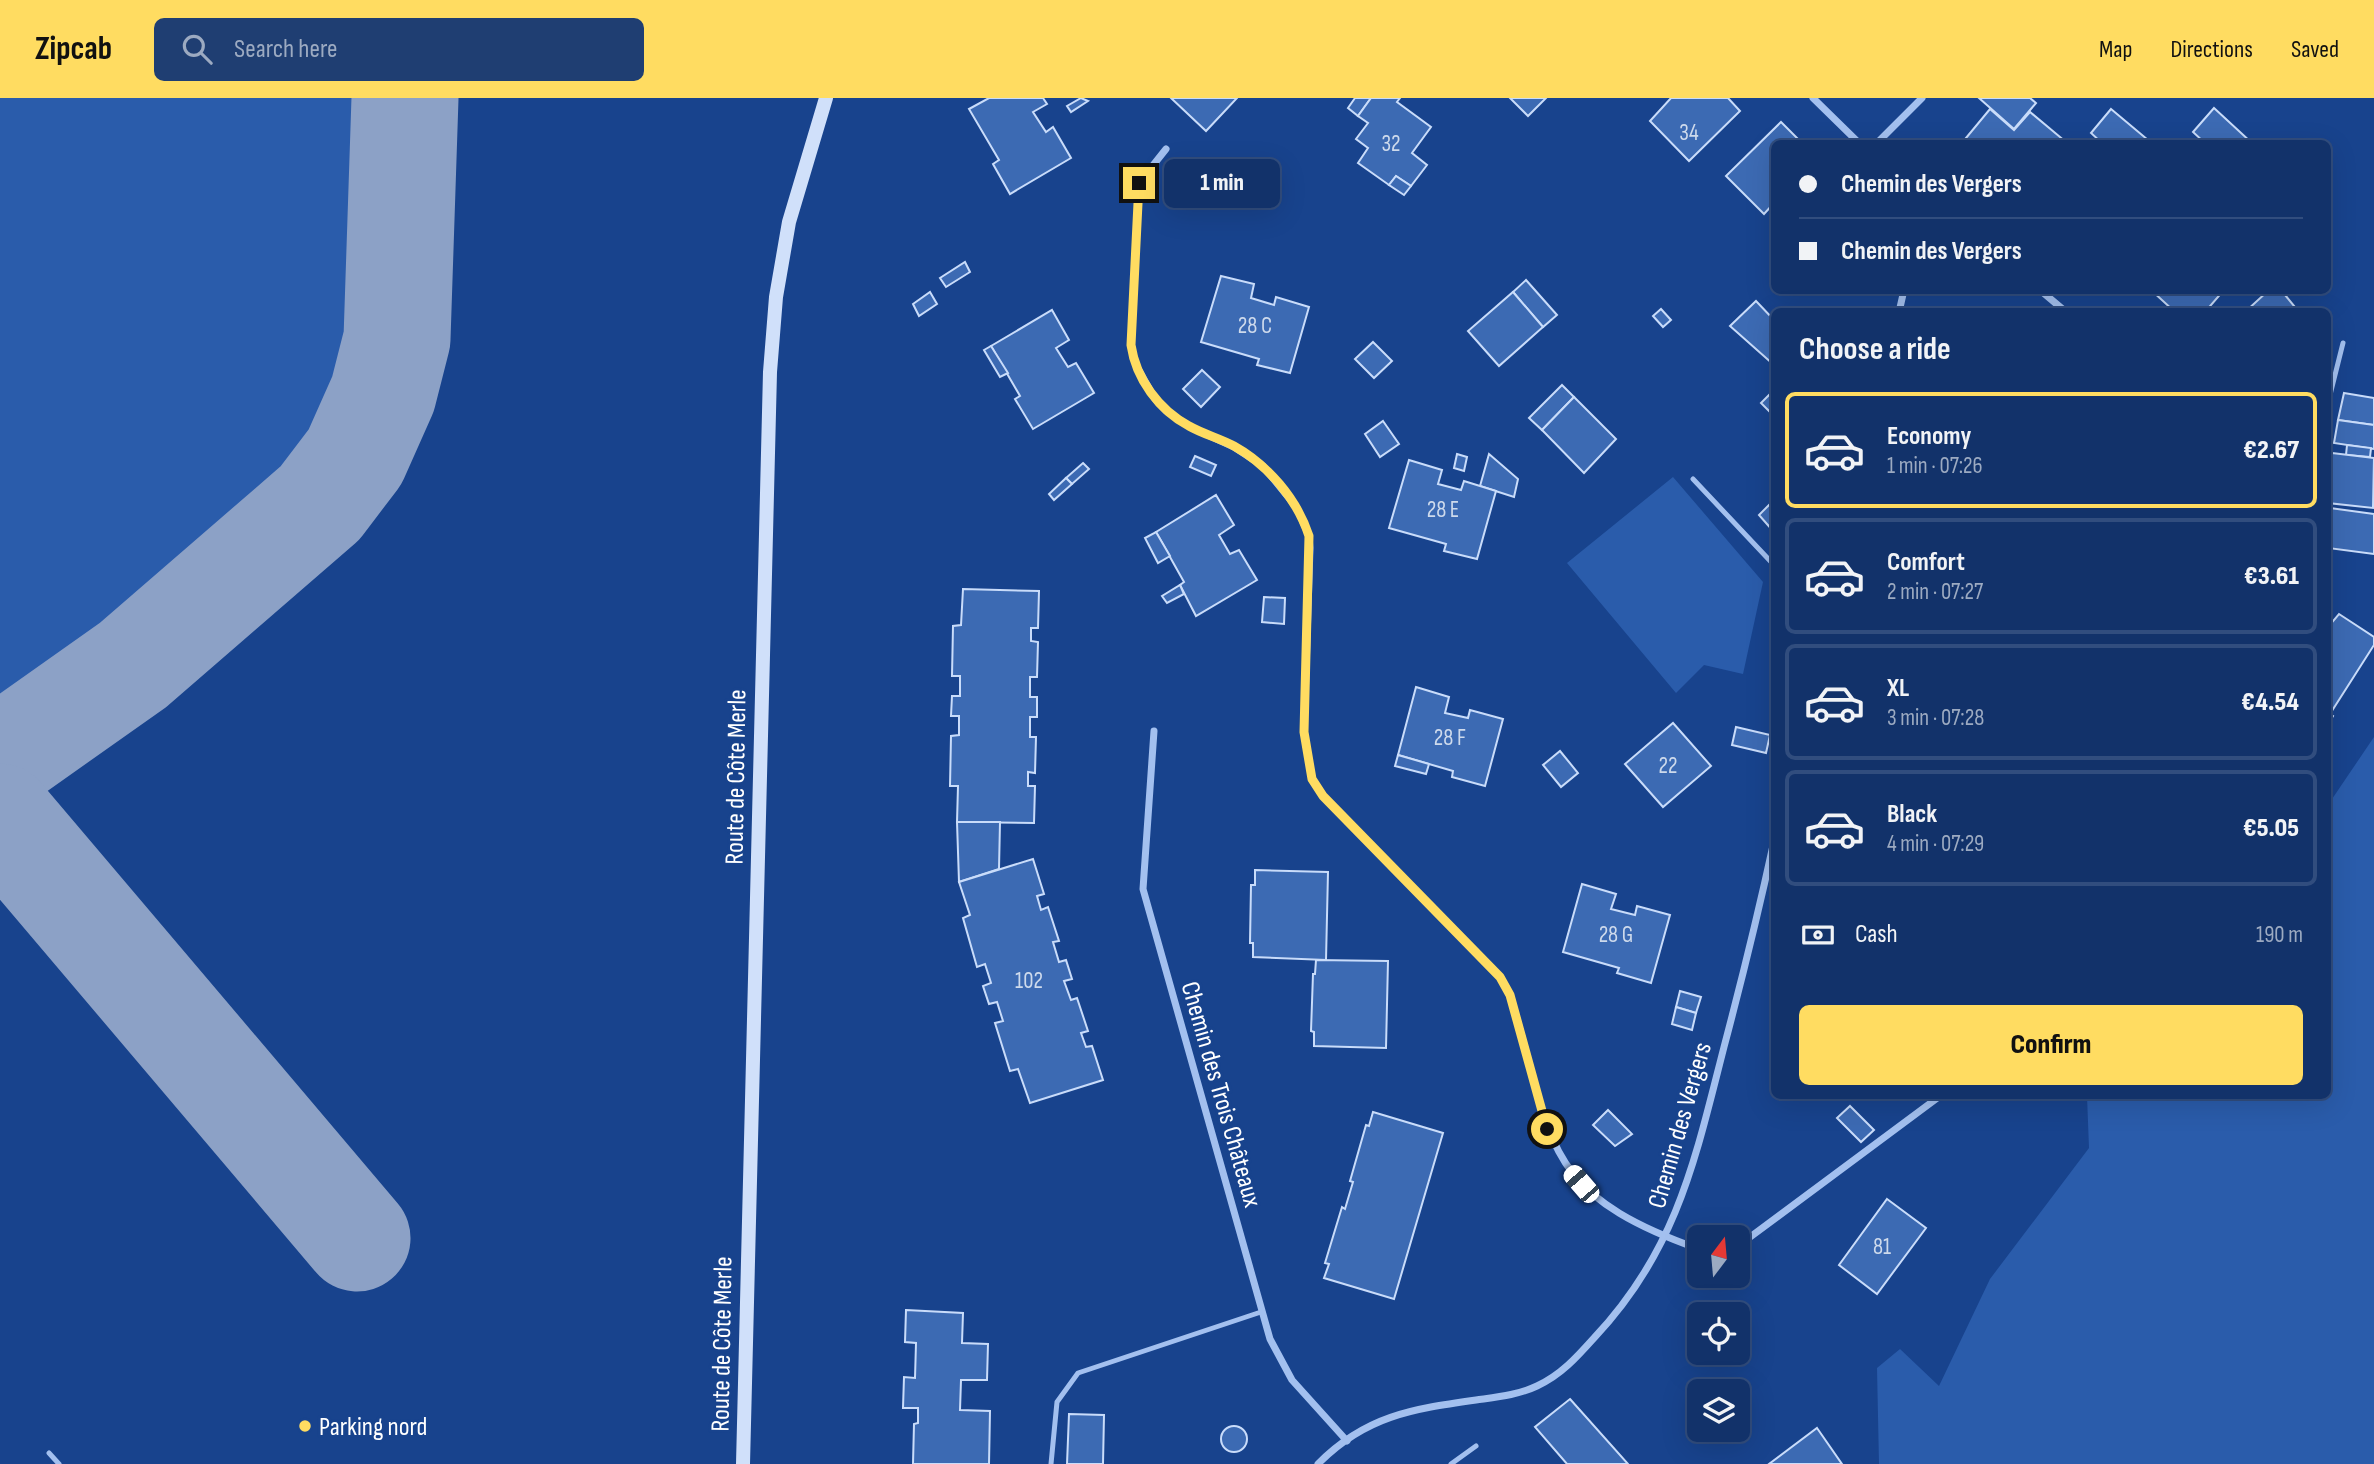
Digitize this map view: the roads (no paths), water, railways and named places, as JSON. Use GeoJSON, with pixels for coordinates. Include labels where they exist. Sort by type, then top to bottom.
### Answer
{"type":"FeatureCollection","features":[{"type":"Feature","properties":{"kind":"main road","name":"Route de Côte Merle"},"geometry":{"type":"LineString","coordinates":[[743,1464],[770,372],[776,298],[789,222],[826,98]]}},
{"type":"Feature","properties":{"kind":"street"},"geometry":{"type":"LineString","coordinates":[[1813,98],[1856,140]]}},
{"type":"Feature","properties":{"kind":"street"},"geometry":{"type":"LineString","coordinates":[[1880,140],[1922,98]]}},
{"type":"Feature","properties":{"kind":"street","name":"Chemin des Vergers"},"geometry":{"type":"LineString","coordinates":[[1166,149],[1139,183],[1132,356],[1155,399],[1165,410],[1190,427],[1234,446],[1263,466],[1297,508],[1305,524],[1310,548],[1304,732],[1312,779],[1323,796],[1500,977],[1510,995],[1547,1129],[1566,1166],[1598,1200],[1621,1216],[1666,1237],[1690,1177],[1771,853]]}},
{"type":"Feature","properties":{"kind":"street"},"geometry":{"type":"LineString","coordinates":[[2045,294],[2061,308]]}},
{"type":"Feature","properties":{"kind":"street","name":"Chemin des Trois Châteaux"},"geometry":{"type":"LineString","coordinates":[[1154,731],[1143,889],[1269,1339],[1292,1380],[1347,1441]]}},
{"type":"Feature","properties":{"kind":"street"},"geometry":{"type":"LineString","coordinates":[[1750,1237],[1936,1099]]}},
{"type":"Feature","properties":{"kind":"street"},"geometry":{"type":"LineString","coordinates":[[1318,1464],[1364,1427],[1415,1409],[1516,1394],[1555,1376],[1610,1322],[1640,1281],[1666,1237],[1687,1245]]}},
{"type":"Feature","properties":{"kind":"lane"},"geometry":{"type":"LineString","coordinates":[[2331,390],[2343,343]]}},
{"type":"Feature","properties":{"kind":"lane"},"geometry":{"type":"LineString","coordinates":[[1693,479],[1771,562]]}},
{"type":"Feature","properties":{"kind":"lane"},"geometry":{"type":"LineString","coordinates":[[1051,1464],[1057,1402],[1078,1373],[1261,1312]]}},
{"type":"Feature","properties":{"kind":"lane"},"geometry":{"type":"LineString","coordinates":[[1451,1464],[1476,1446]]}},
{"type":"Feature","properties":{"kind":"lane"},"geometry":{"type":"LineString","coordinates":[[49,1453],[59,1464]]}},
{"type":"Feature","properties":{"kind":"place","name":"Parking nord"},"geometry":{"type":"Point","coordinates":[305,1426]}}]}
